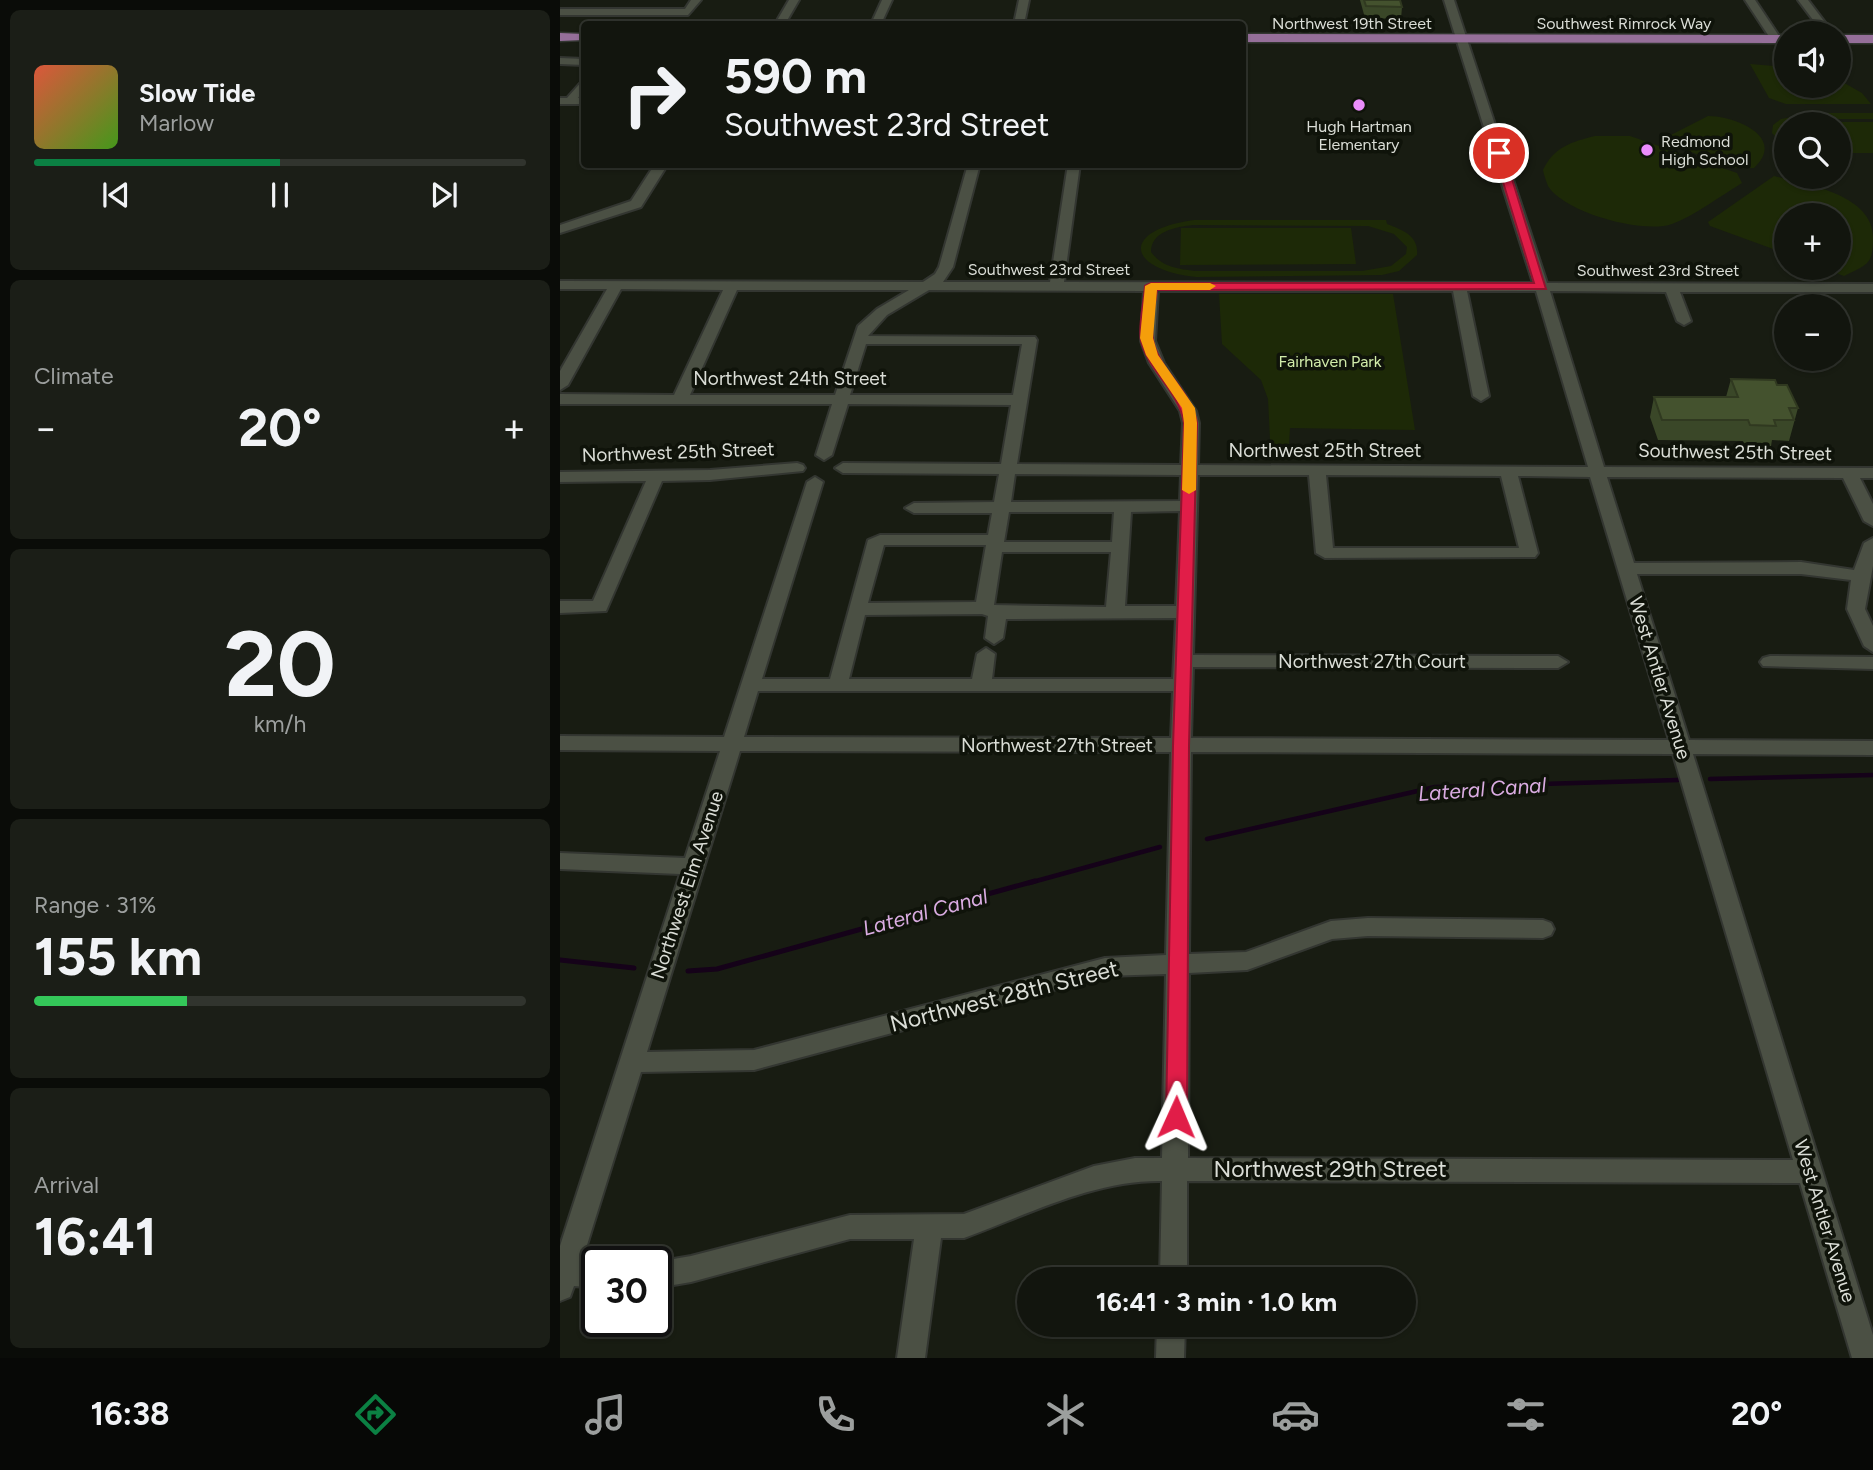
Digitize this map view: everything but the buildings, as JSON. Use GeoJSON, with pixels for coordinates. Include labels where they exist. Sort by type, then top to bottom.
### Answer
{"type":"FeatureCollection","features":[{"type":"Feature","properties":{"kind":"main road"},"geometry":{"type":"LineString","coordinates":[[560,37],[581,37]]}},
{"type":"Feature","properties":{"kind":"main road","name":"Northwest 19th Street"},"geometry":{"type":"LineString","coordinates":[[1246,38],[1462,39]]}},
{"type":"Feature","properties":{"kind":"main road","name":"Southwest Rimrock Way"},"geometry":{"type":"LineString","coordinates":[[1462,39],[1774,39]]}},
{"type":"Feature","properties":{"kind":"main road"},"geometry":{"type":"LineString","coordinates":[[1851,39],[1873,39]]}},
{"type":"Feature","properties":{"kind":"street"},"geometry":{"type":"LineString","coordinates":[[560,12],[688,12],[696,0]]}},
{"type":"Feature","properties":{"kind":"street"},"geometry":{"type":"LineString","coordinates":[[782,21],[793,0]]}},
{"type":"Feature","properties":{"kind":"street"},"geometry":{"type":"LineString","coordinates":[[877,21],[887,0]]}},
{"type":"Feature","properties":{"kind":"street"},"geometry":{"type":"LineString","coordinates":[[1020,21],[1024,0]]}},
{"type":"Feature","properties":{"kind":"street","name":"West Antler Avenue"},"geometry":{"type":"LineString","coordinates":[[1449,0],[1541,286],[1866,1358]]}},
{"type":"Feature","properties":{"kind":"street"},"geometry":{"type":"LineString","coordinates":[[1749,0],[1774,30]]}},
{"type":"Feature","properties":{"kind":"street"},"geometry":{"type":"LineString","coordinates":[[1803,0],[1819,21]]}},
{"type":"Feature","properties":{"kind":"street"},"geometry":{"type":"LineString","coordinates":[[628,21],[636,12]]}},
{"type":"Feature","properties":{"kind":"street"},"geometry":{"type":"LineString","coordinates":[[560,61],[581,62]]}},
{"type":"Feature","properties":{"kind":"street"},"geometry":{"type":"LineString","coordinates":[[565,101],[581,85]]}},
{"type":"Feature","properties":{"kind":"street"},"geometry":{"type":"LineString","coordinates":[[560,229],[636,204],[659,168]]}},
{"type":"Feature","properties":{"kind":"street"},"geometry":{"type":"LineString","coordinates":[[824,455],[858,340],[871,319],[928,286],[946,267],[973,168]]}},
{"type":"Feature","properties":{"kind":"street"},"geometry":{"type":"LineString","coordinates":[[1056,286],[1073,168]]}},
{"type":"Feature","properties":{"kind":"street","name":"Southwest 23rd Street"},"geometry":{"type":"LineString","coordinates":[[560,285],[1873,288]]}},
{"type":"Feature","properties":{"kind":"street"},"geometry":{"type":"LineString","coordinates":[[560,385],[616,285]]}},
{"type":"Feature","properties":{"kind":"street"},"geometry":{"type":"LineString","coordinates":[[680,399],[732,286]]}},
{"type":"Feature","properties":{"kind":"street"},"geometry":{"type":"LineString","coordinates":[[1151,286],[1147,338],[1152,355],[1188,408],[1173,1267]]}},
{"type":"Feature","properties":{"kind":"street"},"geometry":{"type":"LineString","coordinates":[[1459,286],[1481,396]]}},
{"type":"Feature","properties":{"kind":"street"},"geometry":{"type":"LineString","coordinates":[[1671,287],[1684,321]]}},
{"type":"Feature","properties":{"kind":"street"},"geometry":{"type":"LineString","coordinates":[[858,340],[1030,340],[995,543],[990,646],[981,685]]}},
{"type":"Feature","properties":{"kind":"street","name":"Northwest 24th Street"},"geometry":{"type":"LineString","coordinates":[[560,399],[1019,400]]}},
{"type":"Feature","properties":{"kind":"street"},"geometry":{"type":"LineString","coordinates":[[824,455],[837,457],[844,468],[836,477],[815,482],[798,476],[797,468],[810,457],[824,455]]}},
{"type":"Feature","properties":{"kind":"street","name":"Northwest 25th Street"},"geometry":{"type":"LineString","coordinates":[[560,477],[656,476],[797,468]]}},
{"type":"Feature","properties":{"kind":"street","name":"Northwest 25th Street"},"geometry":{"type":"LineString","coordinates":[[844,468],[1597,471]]}},
{"type":"Feature","properties":{"kind":"street"},"geometry":{"type":"LineString","coordinates":[[1317,471],[1325,553],[1529,553],[1507,471]]}},
{"type":"Feature","properties":{"kind":"street","name":"Southwest 25th Street"},"geometry":{"type":"LineString","coordinates":[[1597,471],[1850,475],[1873,473]]}},
{"type":"Feature","properties":{"kind":"street"},"geometry":{"type":"LineString","coordinates":[[1850,475],[1873,522]]}},
{"type":"Feature","properties":{"kind":"street"},"geometry":{"type":"LineString","coordinates":[[560,607],[600,607],[656,476]]}},
{"type":"Feature","properties":{"kind":"street","name":"Northwest Elm Avenue"},"geometry":{"type":"LineString","coordinates":[[562,1278],[815,482]]}},
{"type":"Feature","properties":{"kind":"street"},"geometry":{"type":"LineString","coordinates":[[914,508],[1188,506]]}},
{"type":"Feature","properties":{"kind":"street"},"geometry":{"type":"LineString","coordinates":[[1115,612],[1122,507]]}},
{"type":"Feature","properties":{"kind":"street"},"geometry":{"type":"LineString","coordinates":[[838,685],[874,544],[880,540],[1120,547]]}},
{"type":"Feature","properties":{"kind":"street"},"geometry":{"type":"LineString","coordinates":[[1873,543],[1860,576],[1856,608],[1873,646]]}},
{"type":"Feature","properties":{"kind":"street"},"geometry":{"type":"LineString","coordinates":[[1627,569],[1801,568],[1860,576]]}},
{"type":"Feature","properties":{"kind":"street"},"geometry":{"type":"LineString","coordinates":[[858,608],[1186,612]]}},
{"type":"Feature","properties":{"kind":"street","name":"Northwest 27th Court"},"geometry":{"type":"LineString","coordinates":[[1185,661],[1558,662]]}},
{"type":"Feature","properties":{"kind":"street"},"geometry":{"type":"LineString","coordinates":[[1770,662],[1873,663]]}},
{"type":"Feature","properties":{"kind":"street"},"geometry":{"type":"LineString","coordinates":[[750,685],[1184,685]]}},
{"type":"Feature","properties":{"kind":"street","name":"Northwest 27th Street"},"geometry":{"type":"LineString","coordinates":[[560,743],[1873,748]]}},
{"type":"Feature","properties":{"kind":"street"},"geometry":{"type":"LineString","coordinates":[[560,862],[693,866]]}},
{"type":"Feature","properties":{"kind":"street","name":"Northwest 28th Street"},"geometry":{"type":"LineString","coordinates":[[632,1062],[754,1060],[1105,967],[1247,961],[1331,930],[1368,927],[1543,929]]}},
{"type":"Feature","properties":{"kind":"street","name":"Northwest 29th Street"},"geometry":{"type":"LineString","coordinates":[[672,1272],[850,1227],[964,1226],[1094,1178],[1135,1168],[1810,1172]]}},
{"type":"Feature","properties":{"kind":"street"},"geometry":{"type":"LineString","coordinates":[[911,1358],[929,1228]]}},
{"type":"Feature","properties":{"kind":"street"},"geometry":{"type":"LineString","coordinates":[[562,1278],[581,1276]]}},
{"type":"Feature","properties":{"kind":"street"},"geometry":{"type":"LineString","coordinates":[[1170,1358],[1171,1337]]}},
{"type":"Feature","properties":{"kind":"green space"},"geometry":{"type":"Polygon","coordinates":[[[1750,64],[1774,66],[1774,98],[1851,98],[1851,87],[1862,93],[1871,104],[1786,104],[1769,98],[1750,64]]]}},
{"type":"Feature","properties":{"kind":"green space"},"geometry":{"type":"Polygon","coordinates":[[[1851,113],[1873,113],[1873,119],[1851,119],[1851,113]]]}},
{"type":"Feature","properties":{"kind":"green space"},"geometry":{"type":"Polygon","coordinates":[[[1708,116],[1731,120],[1754,130],[1765,147],[1763,157],[1754,168],[1735,168],[1669,144],[1665,138],[1708,116]]]}},
{"type":"Feature","properties":{"kind":"green space"},"geometry":{"type":"Polygon","coordinates":[[[1851,122],[1873,122],[1873,153],[1851,153],[1851,122]]]}},
{"type":"Feature","properties":{"kind":"green space"},"geometry":{"type":"Polygon","coordinates":[[[1595,136],[1630,136],[1737,173],[1742,183],[1672,224],[1643,226],[1587,213],[1557,196],[1548,186],[1543,170],[1552,156],[1564,147],[1595,136]]]}},
{"type":"Feature","properties":{"kind":"green space"},"geometry":{"type":"Polygon","coordinates":[[[1774,176],[1774,189],[1823,189],[1850,201],[1862,211],[1870,223],[1872,253],[1868,262],[1851,273],[1851,203],[1774,203],[1774,249],[1710,226],[1708,222],[1774,176]]]}},
{"type":"Feature","properties":{"kind":"green space"},"geometry":{"type":"Polygon","coordinates":[[[1194,220],[1386,220],[1387,224],[1413,238],[1417,255],[1399,271],[1382,275],[1196,277],[1173,273],[1155,266],[1145,258],[1141,249],[1144,240],[1170,225],[1194,220]],[[1193,225],[1166,231],[1155,239],[1151,252],[1165,264],[1196,271],[1362,271],[1391,266],[1406,254],[1407,247],[1394,234],[1368,226],[1193,225]]]}},
{"type":"Feature","properties":{"kind":"green space"},"geometry":{"type":"Polygon","coordinates":[[[1181,228],[1351,228],[1356,264],[1180,265],[1181,228]]]}},
{"type":"Feature","properties":{"kind":"green space","name":"Fairhaven Park"},"geometry":{"type":"Polygon","coordinates":[[[1219,294],[1393,294],[1415,430],[1290,428],[1288,460],[1271,460],[1268,399],[1261,380],[1222,344],[1219,294]]]}},
{"type":"Feature","properties":{"kind":"waterway","name":"Lateral Canal"},"geometry":{"type":"LineString","coordinates":[[1710,779],[1873,775]]}},
{"type":"Feature","properties":{"kind":"waterway","name":"Lateral Canal"},"geometry":{"type":"LineString","coordinates":[[1207,839],[1435,787],[1678,780]]}},
{"type":"Feature","properties":{"kind":"waterway","name":"Lateral Canal"},"geometry":{"type":"LineString","coordinates":[[1029,883],[1160,847]]}},
{"type":"Feature","properties":{"kind":"waterway","name":"Lateral Canal"},"geometry":{"type":"LineString","coordinates":[[688,971],[717,969],[1035,881]]}},
{"type":"Feature","properties":{"kind":"waterway","name":"Lateral Canal"},"geometry":{"type":"LineString","coordinates":[[560,960],[634,968]]}},
{"type":"Feature","properties":{"kind":"slow traffic"},"geometry":{"type":"LineString","coordinates":[[1189,490],[1191,423],[1188,408],[1179,390],[1152,355],[1147,338],[1151,286],[1210,286]]}},
{"type":"Feature","properties":{"kind":"place","name":"Hugh Hartman Elementary"},"geometry":{"type":"Point","coordinates":[1359,105]}},
{"type":"Feature","properties":{"kind":"place","name":"Redmond High School"},"geometry":{"type":"Point","coordinates":[1647,150]}},
{"type":"Feature","properties":{"kind":"route"},"geometry":{"type":"LineString","coordinates":[[1176,1117],[1181,746],[1191,423],[1188,408],[1179,390],[1152,355],[1147,338],[1151,286],[1541,286],[1499,153]]}}]}
